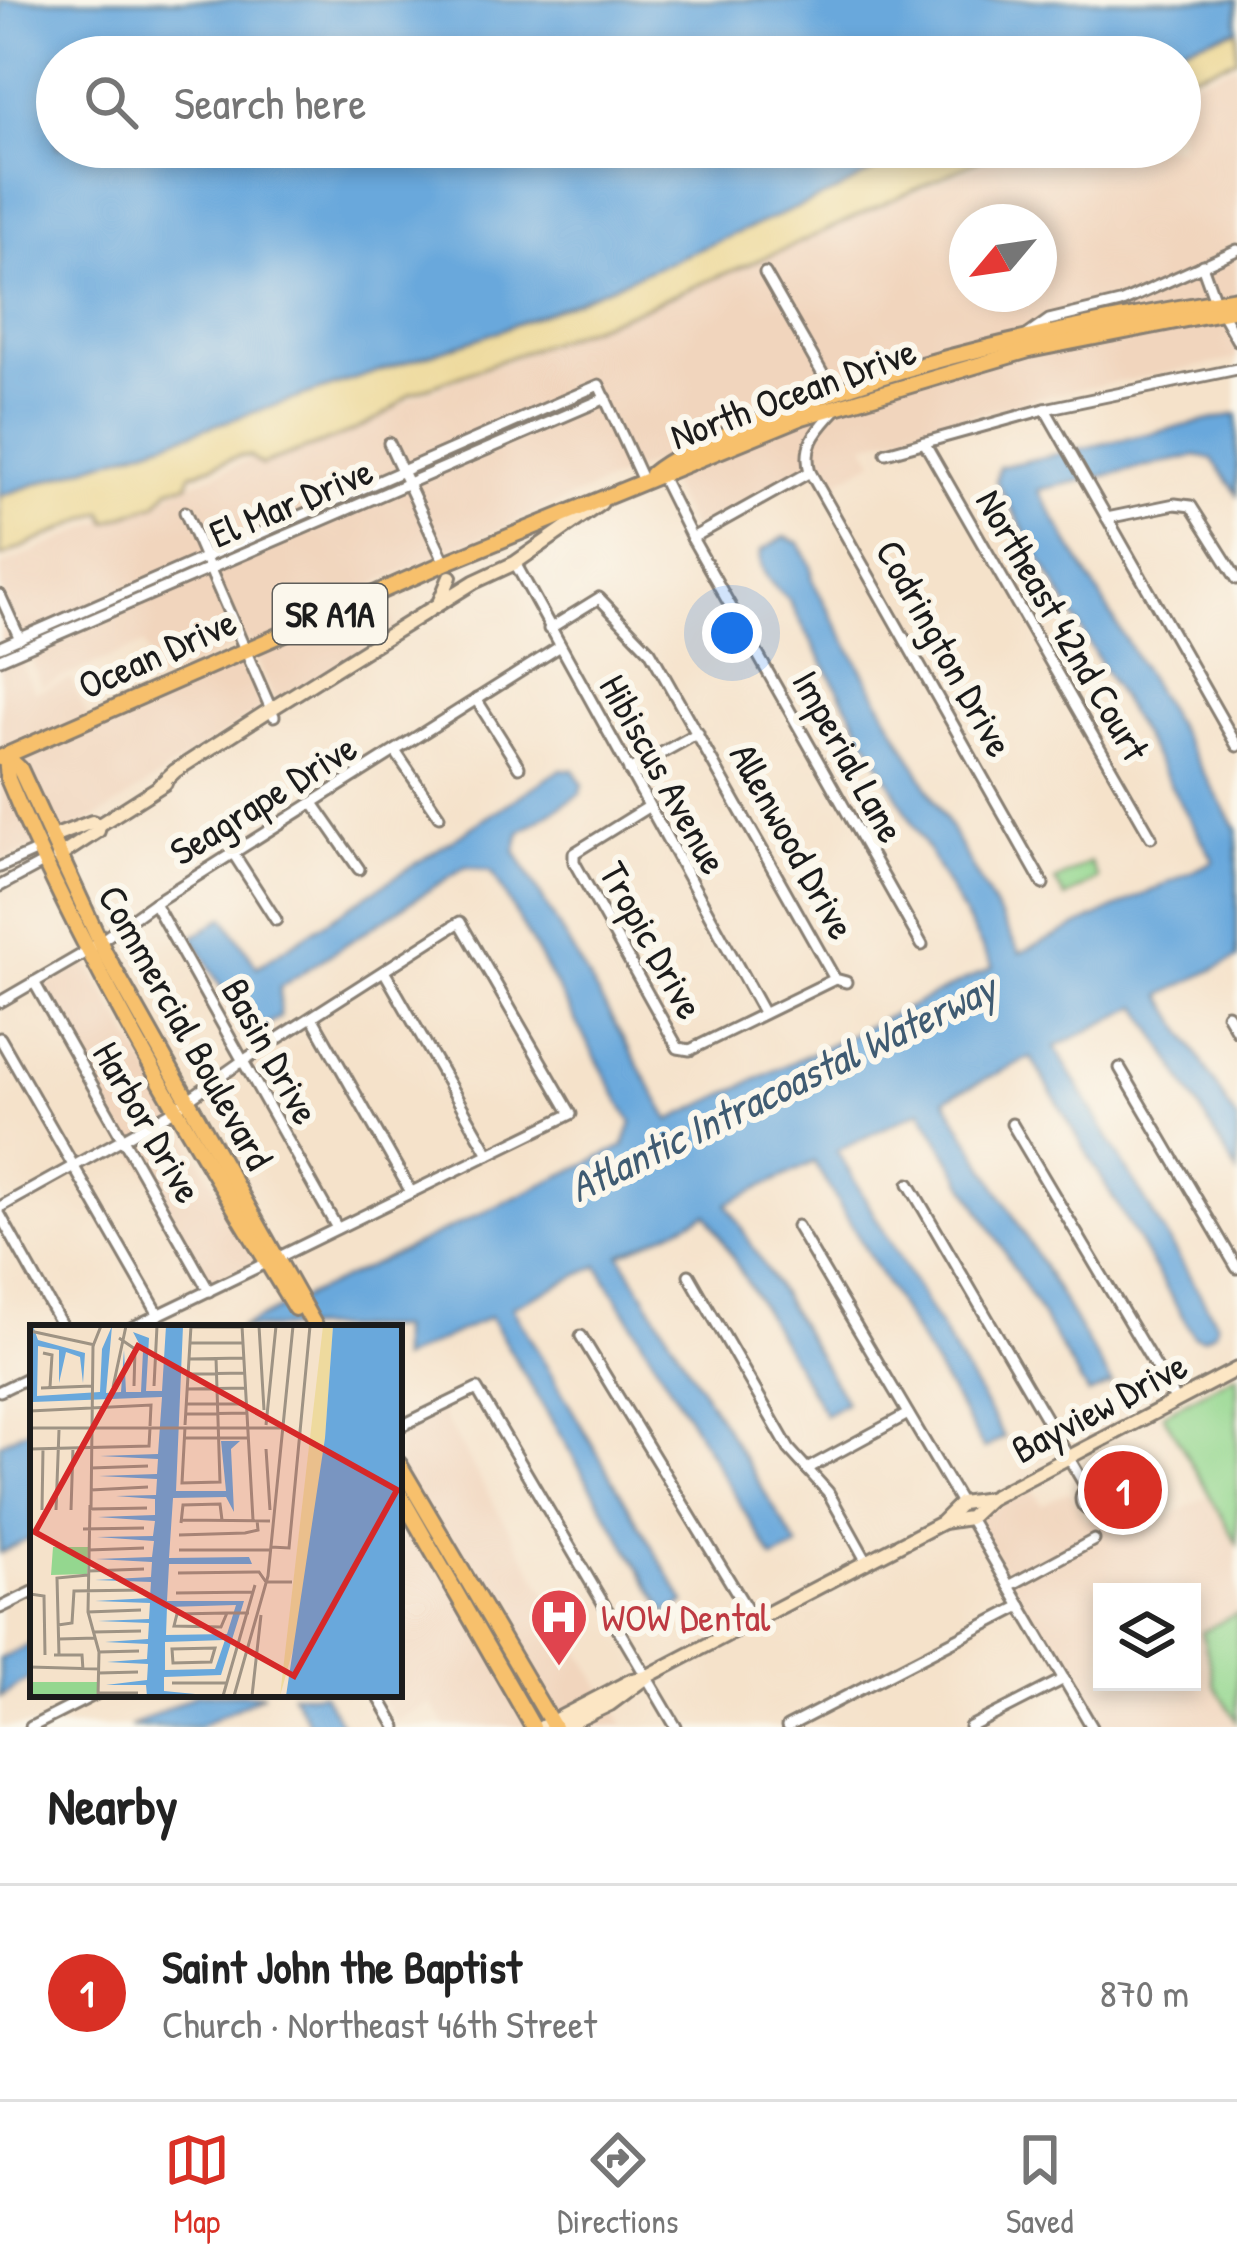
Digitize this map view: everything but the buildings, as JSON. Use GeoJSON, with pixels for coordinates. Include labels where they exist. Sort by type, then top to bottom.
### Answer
{"type":"FeatureCollection","features":[{"type":"Feature","properties":{"kind":"main road","name":"SR A1A"},"geometry":{"type":"LineString","coordinates":[[1101,328],[1224,307],[1237,298]]}},
{"type":"Feature","properties":{"kind":"main road","name":"North Ocean Drive"},"geometry":{"type":"LineString","coordinates":[[608,499],[772,415],[1101,328]]}},
{"type":"Feature","properties":{"kind":"main road","name":"North Ocean Drive"},"geometry":{"type":"LineString","coordinates":[[660,473],[836,400],[1021,340],[1101,328]]}},
{"type":"Feature","properties":{"kind":"main road","name":"Ocean Drive"},"geometry":{"type":"LineString","coordinates":[[2,753],[608,499]]}},
{"type":"Feature","properties":{"kind":"main road","name":"Commercial Boulevard"},"geometry":{"type":"LineString","coordinates":[[2,753],[20,769],[50,838],[46,857]]}},
{"type":"Feature","properties":{"kind":"main road","name":"Commercial Boulevard"},"geometry":{"type":"LineString","coordinates":[[2,753],[8,778],[46,857],[267,1258],[310,1325]]}},
{"type":"Feature","properties":{"kind":"main road"},"geometry":{"type":"LineString","coordinates":[[402,1470],[455,1581],[477,1597],[548,1726]]}},
{"type":"Feature","properties":{"kind":"main road"},"geometry":{"type":"LineString","coordinates":[[402,1498],[548,1726]]}},
{"type":"Feature","properties":{"kind":"street"},"geometry":{"type":"LineString","coordinates":[[1021,340],[1048,320],[1120,303],[1237,250]]}},
{"type":"Feature","properties":{"kind":"street"},"geometry":{"type":"LineString","coordinates":[[1209,285],[1220,257]]}},
{"type":"Feature","properties":{"kind":"street"},"geometry":{"type":"LineString","coordinates":[[1202,265],[1237,340]]}},
{"type":"Feature","properties":{"kind":"street"},"geometry":{"type":"LineString","coordinates":[[765,273],[836,400],[810,439],[802,426],[790,422]]}},
{"type":"Feature","properties":{"kind":"street"},"geometry":{"type":"LineString","coordinates":[[886,453],[1045,409],[1237,369]]}},
{"type":"Feature","properties":{"kind":"street","name":"El Mar Drive"},"geometry":{"type":"LineString","coordinates":[[0,647],[599,385],[606,398],[0,659]]}},
{"type":"Feature","properties":{"kind":"street"},"geometry":{"type":"LineString","coordinates":[[606,398],[643,482]]}},
{"type":"Feature","properties":{"kind":"street"},"geometry":{"type":"LineString","coordinates":[[1045,409],[1237,746]]}},
{"type":"Feature","properties":{"kind":"street","name":"Codrington Drive"},"geometry":{"type":"LineString","coordinates":[[810,439],[810,472],[1043,884]]}},
{"type":"Feature","properties":{"kind":"street","name":"Northeast 42nd Court"},"geometry":{"type":"LineString","coordinates":[[924,442],[1150,837]]}},
{"type":"Feature","properties":{"kind":"street"},"geometry":{"type":"LineString","coordinates":[[389,443],[457,596]]}},
{"type":"Feature","properties":{"kind":"street"},"geometry":{"type":"LineString","coordinates":[[692,538],[810,472]]}},
{"type":"Feature","properties":{"kind":"street","name":"Imperial Lane"},"geometry":{"type":"LineString","coordinates":[[660,473],[922,945]]}},
{"type":"Feature","properties":{"kind":"street"},"geometry":{"type":"LineString","coordinates":[[273,712],[515,563],[608,499]]}},
{"type":"Feature","properties":{"kind":"street"},"geometry":{"type":"LineString","coordinates":[[1107,518],[1175,504],[1191,506],[1237,579]]}},
{"type":"Feature","properties":{"kind":"street"},"geometry":{"type":"LineString","coordinates":[[185,512],[273,712]]}},
{"type":"Feature","properties":{"kind":"street","name":"Hibiscus Avenue"},"geometry":{"type":"LineString","coordinates":[[515,563],[763,1012]]}},
{"type":"Feature","properties":{"kind":"street"},"geometry":{"type":"LineString","coordinates":[[439,603],[447,570]]}},
{"type":"Feature","properties":{"kind":"street"},"geometry":{"type":"LineString","coordinates":[[0,595],[20,639]]}},
{"type":"Feature","properties":{"kind":"street"},"geometry":{"type":"LineString","coordinates":[[0,886],[98,831],[99,825],[439,603],[457,596]]}},
{"type":"Feature","properties":{"kind":"street","name":"Allenwood Drive"},"geometry":{"type":"LineString","coordinates":[[549,628],[599,598],[650,651],[841,980],[763,1012]]}},
{"type":"Feature","properties":{"kind":"street","name":"Seagrape Drive"},"geometry":{"type":"LineString","coordinates":[[0,1002],[559,647]]}},
{"type":"Feature","properties":{"kind":"street"},"geometry":{"type":"LineString","coordinates":[[476,700],[519,767]]}},
{"type":"Feature","properties":{"kind":"street","name":"Allenwood Drive"},"geometry":{"type":"LineString","coordinates":[[629,771],[698,733]]}},
{"type":"Feature","properties":{"kind":"street"},"geometry":{"type":"LineString","coordinates":[[395,751],[439,817]]}},
{"type":"Feature","properties":{"kind":"street"},"geometry":{"type":"LineString","coordinates":[[313,803],[358,869]]}},
{"type":"Feature","properties":{"kind":"street","name":"Tropic Drive"},"geometry":{"type":"LineString","coordinates":[[649,807],[574,853],[574,862],[678,1048],[690,1050],[763,1012]]}},
{"type":"Feature","properties":{"kind":"street"},"geometry":{"type":"LineString","coordinates":[[50,838],[92,822],[99,825]]}},
{"type":"Feature","properties":{"kind":"street"},"geometry":{"type":"LineString","coordinates":[[233,853],[277,920]]}},
{"type":"Feature","properties":{"kind":"street"},"geometry":{"type":"LineString","coordinates":[[0,867],[13,860],[46,857]]}},
{"type":"Feature","properties":{"kind":"street"},"geometry":{"type":"LineString","coordinates":[[13,860],[21,872]]}},
{"type":"Feature","properties":{"kind":"street","name":"Basin Drive"},"geometry":{"type":"LineString","coordinates":[[154,903],[337,1228]]}},
{"type":"Feature","properties":{"kind":"street"},"geometry":{"type":"LineString","coordinates":[[61,1325],[0,1211],[182,1103],[460,922],[571,1114],[137,1325]]}},
{"type":"Feature","properties":{"kind":"street"},"geometry":{"type":"LineString","coordinates":[[384,970],[489,1154]]}},
{"type":"Feature","properties":{"kind":"street","name":"Harbor Drive"},"geometry":{"type":"LineString","coordinates":[[34,982],[209,1291]]}},
{"type":"Feature","properties":{"kind":"street"},"geometry":{"type":"LineString","coordinates":[[1227,1014],[1237,1031]]}},
{"type":"Feature","properties":{"kind":"street"},"geometry":{"type":"LineString","coordinates":[[312,1017],[411,1192]]}},
{"type":"Feature","properties":{"kind":"street"},"geometry":{"type":"LineString","coordinates":[[0,1038],[159,1315]]}},
{"type":"Feature","properties":{"kind":"street"},"geometry":{"type":"LineString","coordinates":[[1120,1068],[1237,1268]]}},
{"type":"Feature","properties":{"kind":"street"},"geometry":{"type":"LineString","coordinates":[[1012,1124],[1176,1401]]}},
{"type":"Feature","properties":{"kind":"street"},"geometry":{"type":"LineString","coordinates":[[909,1184],[1088,1489]]}},
{"type":"Feature","properties":{"kind":"street"},"geometry":{"type":"LineString","coordinates":[[797,1226],[1092,1727]]}},
{"type":"Feature","properties":{"kind":"street"},"geometry":{"type":"LineString","coordinates":[[688,1275],[789,1449],[828,1492],[867,1562]]}},
{"type":"Feature","properties":{"kind":"street"},"geometry":{"type":"LineString","coordinates":[[581,1336],[754,1621]]}},
{"type":"Feature","properties":{"kind":"street","name":"Bayview Drive"},"geometry":{"type":"LineString","coordinates":[[964,1511],[1237,1369]]}},
{"type":"Feature","properties":{"kind":"street"},"geometry":{"type":"LineString","coordinates":[[0,1390],[30,1376]]}},
{"type":"Feature","properties":{"kind":"street"},"geometry":{"type":"LineString","coordinates":[[402,1426],[477,1389],[676,1727]]}},
{"type":"Feature","properties":{"kind":"street"},"geometry":{"type":"LineString","coordinates":[[807,1469],[908,1414]]}},
{"type":"Feature","properties":{"kind":"street"},"geometry":{"type":"LineString","coordinates":[[548,1726],[964,1511]]}},
{"type":"Feature","properties":{"kind":"street"},"geometry":{"type":"LineString","coordinates":[[1009,1586],[1094,1540]]}},
{"type":"Feature","properties":{"kind":"street"},"geometry":{"type":"LineString","coordinates":[[0,1608],[30,1593]]}},
{"type":"Feature","properties":{"kind":"street"},"geometry":{"type":"LineString","coordinates":[[787,1727],[1021,1606]]}},
{"type":"Feature","properties":{"kind":"street"},"geometry":{"type":"LineString","coordinates":[[970,1727],[1064,1679]]}},
{"type":"Feature","properties":{"kind":"street"},"geometry":{"type":"LineString","coordinates":[[31,1727],[91,1697]]}},
{"type":"Feature","properties":{"kind":"street"},"geometry":{"type":"LineString","coordinates":[[379,1697],[396,1727]]}},
{"type":"Feature","properties":{"kind":"shaded area"},"geometry":{"type":"Polygon","coordinates":[[[1237,65],[1237,359],[1044,396],[865,444],[874,461],[826,488],[815,468],[803,469],[694,532],[656,461],[378,582],[395,629],[275,702],[249,638],[160,681],[144,644],[42,686],[0,587],[0,567],[106,520],[109,523],[156,505],[172,492],[253,459],[262,466],[374,422],[416,396],[672,298],[971,168],[1201,168],[1201,78],[1237,65]]]}},
{"type":"Feature","properties":{"kind":"shaded area"},"geometry":{"type":"Polygon","coordinates":[[[0,610],[34,692],[71,679],[92,726],[242,662],[262,708],[100,816],[0,862],[0,610]]]}},
{"type":"Feature","properties":{"kind":"shaded area"},"geometry":{"type":"Polygon","coordinates":[[[87,962],[254,1255],[252,1264],[211,1284],[41,988],[87,962]]]}},
{"type":"Feature","properties":{"kind":"shaded area"},"geometry":{"type":"Polygon","coordinates":[[[438,1407],[625,1727],[446,1727],[431,1703],[396,1721],[379,1697],[402,1697],[402,1425],[438,1407]]]}},
{"type":"Feature","properties":{"kind":"shaded area"},"geometry":{"type":"Polygon","coordinates":[[[1029,1482],[1041,1505],[1069,1491],[1086,1521],[1112,1509],[1125,1533],[1154,1519],[1157,1523],[1209,1495],[1237,1543],[1237,1727],[1099,1727],[975,1520],[979,1508],[1029,1482]]]}},
{"type":"Feature","properties":{"kind":"green space"},"geometry":{"type":"Polygon","coordinates":[[[1090,862],[1098,879],[1065,898],[1055,881],[1090,862]]]}},
{"type":"Feature","properties":{"kind":"green space"},"geometry":{"type":"Polygon","coordinates":[[[1237,1374],[1237,1543],[1163,1414],[1237,1374]]]}},
{"type":"Feature","properties":{"kind":"green space"},"geometry":{"type":"Polygon","coordinates":[[[1237,1613],[1237,1721],[1215,1686],[1202,1632],[1237,1613]]]}},
{"type":"Feature","properties":{"kind":"sand"},"geometry":{"type":"Polygon","coordinates":[[[1237,29],[1237,59],[1201,71],[1201,41],[1237,29]]]}},
{"type":"Feature","properties":{"kind":"sand"},"geometry":{"type":"Polygon","coordinates":[[[878,168],[961,168],[640,309],[410,394],[378,418],[340,436],[261,465],[250,456],[239,456],[191,474],[188,484],[170,488],[156,504],[108,522],[103,512],[0,557],[0,496],[482,337],[837,191],[878,168]]]}},
{"type":"Feature","properties":{"kind":"water"},"geometry":{"type":"Polygon","coordinates":[[[0,0],[1237,0],[1237,29],[1201,41],[1201,36],[36,36],[36,168],[878,168],[837,191],[482,337],[0,496],[0,0]]]}},
{"type":"Feature","properties":{"kind":"water","name":"Atlantic Intracoastal Waterway"},"geometry":{"type":"Polygon","coordinates":[[[1237,414],[1237,494],[1212,459],[1195,456],[1038,490],[1237,830],[1237,958],[1162,995],[1237,1121],[1237,1172],[1139,1006],[1055,1047],[1217,1323],[1215,1331],[1203,1338],[1194,1336],[1031,1057],[945,1099],[1112,1384],[1088,1394],[921,1110],[837,1151],[1004,1437],[984,1449],[814,1162],[727,1204],[846,1402],[825,1415],[707,1214],[620,1255],[798,1547],[773,1559],[598,1266],[512,1307],[685,1603],[666,1613],[490,1317],[402,1359],[402,1325],[245,1325],[624,1146],[632,1123],[492,871],[466,866],[280,987],[280,1017],[248,1035],[193,937],[224,917],[257,967],[561,769],[573,770],[583,785],[580,794],[520,832],[515,851],[670,1120],[993,967],[788,599],[764,572],[761,551],[785,537],[799,543],[813,582],[1020,953],[1214,861],[996,481],[999,467],[1237,414]]]}},
{"type":"Feature","properties":{"kind":"water"},"geometry":{"type":"Polygon","coordinates":[[[30,1428],[30,1538],[0,1553],[0,1443],[30,1428]]]}},
{"type":"Feature","properties":{"kind":"water"},"geometry":{"type":"Polygon","coordinates":[[[30,1644],[30,1678],[0,1697],[0,1659],[30,1644]]]}},
{"type":"Feature","properties":{"kind":"water"},"geometry":{"type":"Polygon","coordinates":[[[191,1697],[258,1697],[198,1727],[130,1727],[191,1697]]]}},
{"type":"Feature","properties":{"kind":"water"},"geometry":{"type":"Polygon","coordinates":[[[294,1697],[325,1697],[343,1727],[311,1727],[294,1697]]]}},
{"type":"Feature","properties":{"kind":"place","name":"Saint John the Baptist"},"geometry":{"type":"Point","coordinates":[1123,1490]}},
{"type":"Feature","properties":{"kind":"place","name":"WOW Dental"},"geometry":{"type":"Point","coordinates":[559,1668]}}]}
